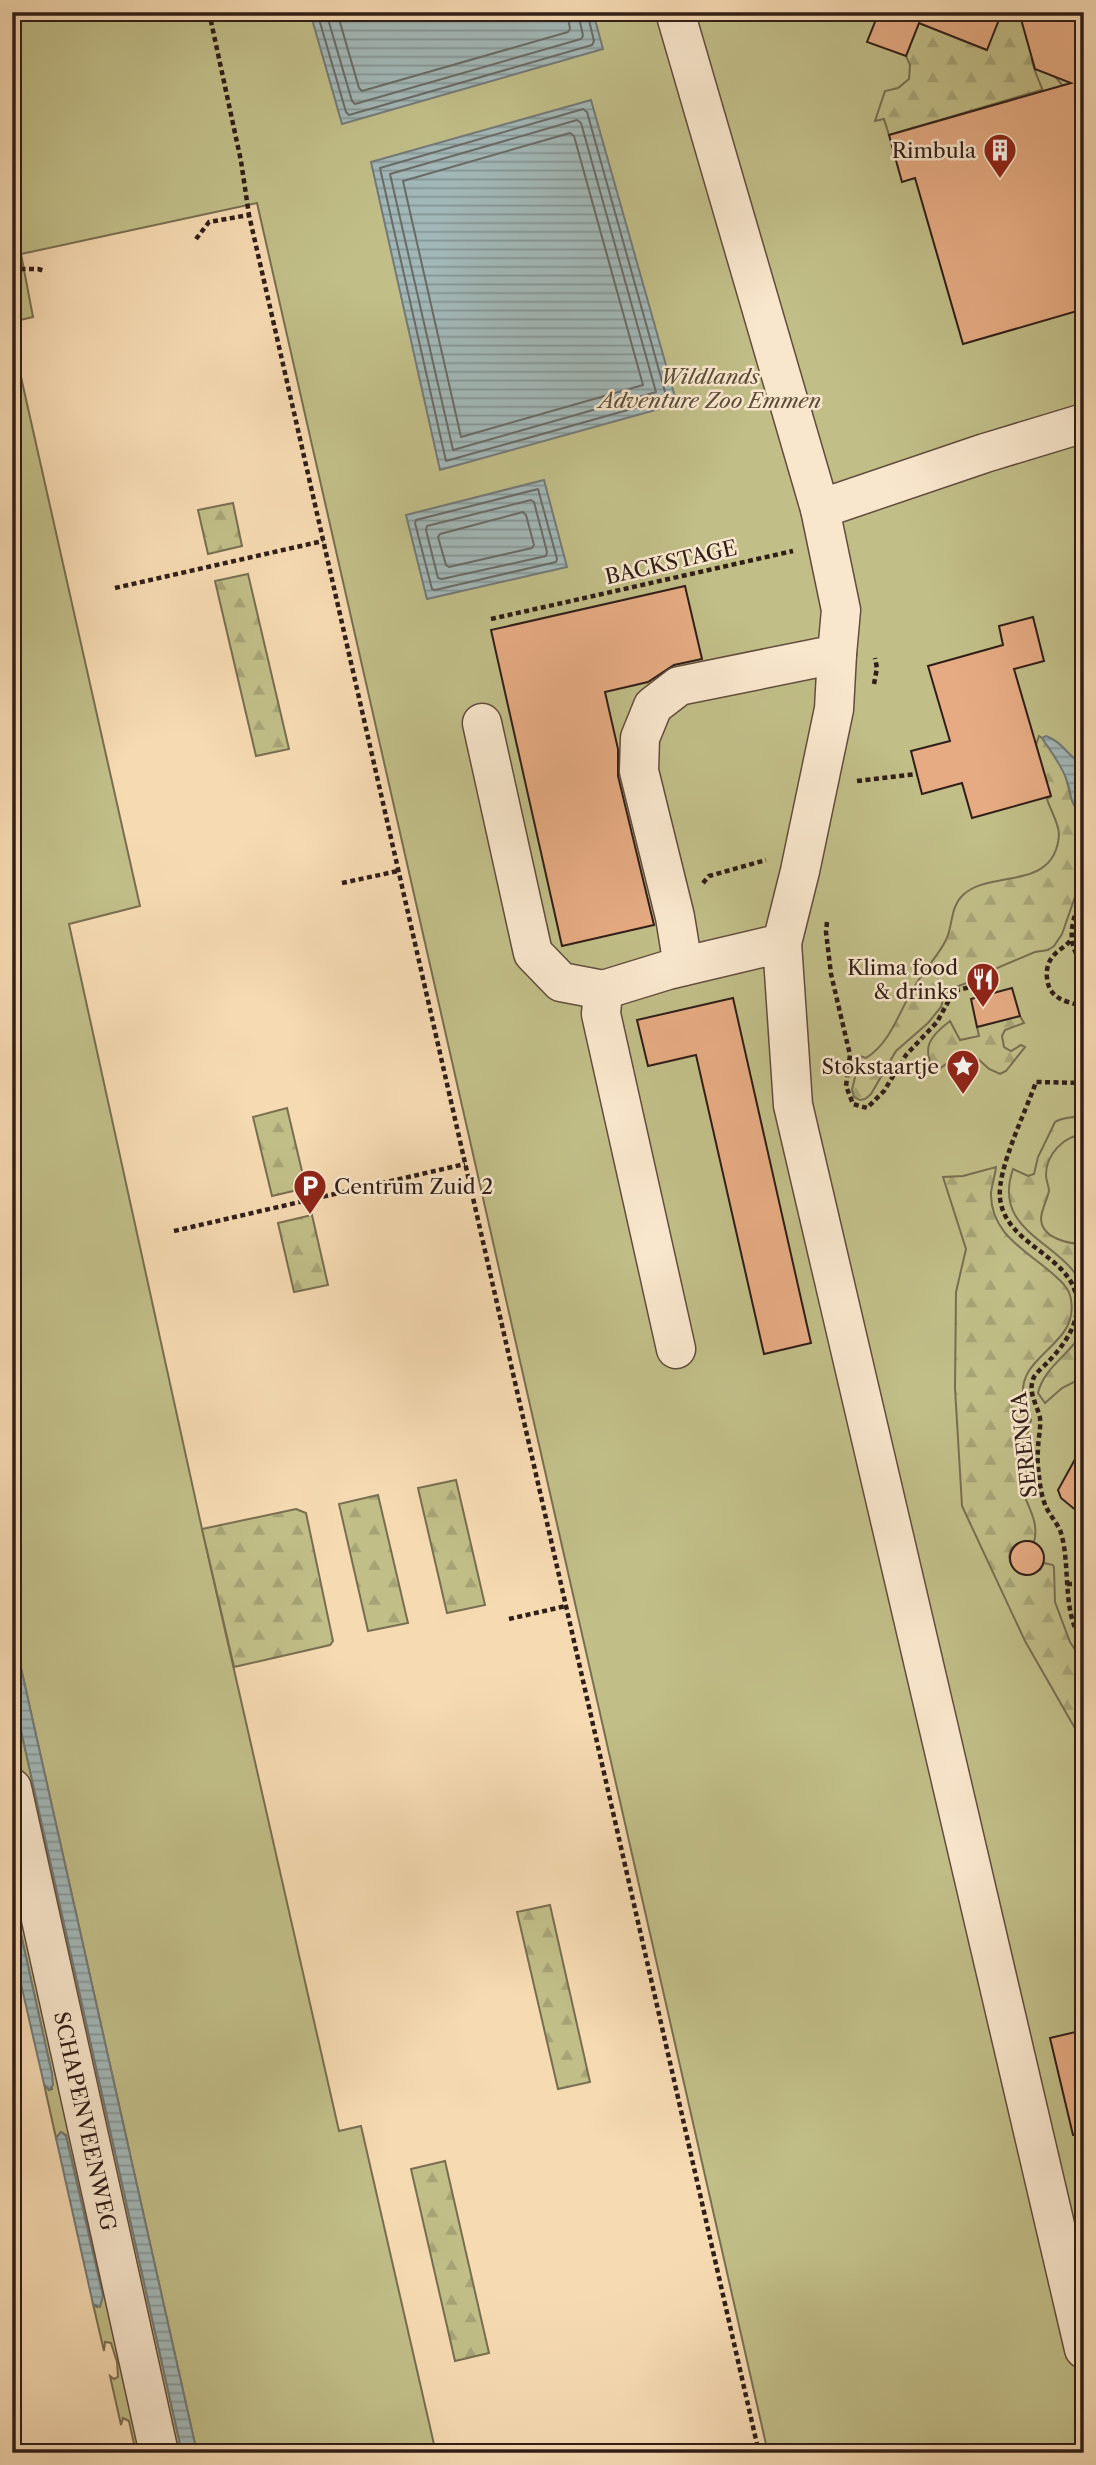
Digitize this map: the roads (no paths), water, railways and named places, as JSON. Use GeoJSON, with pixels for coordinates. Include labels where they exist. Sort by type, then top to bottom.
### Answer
{"type":"FeatureCollection","features":[{"type":"Feature","properties":{"kind":"street"},"geometry":{"type":"LineString","coordinates":[[675,12],[823,526],[841,610],[834,709],[782,943],[793,1105],[1084,2349]]}},
{"type":"Feature","properties":{"kind":"street"},"geometry":{"type":"LineString","coordinates":[[823,526],[985,453],[1084,424]]}},
{"type":"Feature","properties":{"kind":"street"},"geometry":{"type":"LineString","coordinates":[[683,966],[675,917],[639,771],[640,738],[653,706],[679,686],[837,654]]}},
{"type":"Feature","properties":{"kind":"street"},"geometry":{"type":"LineString","coordinates":[[482,723],[533,953],[561,982],[603,990],[683,966],[782,943]]}},
{"type":"Feature","properties":{"kind":"street"},"geometry":{"type":"LineString","coordinates":[[603,990],[601,1014],[676,1349]]}},
{"type":"Feature","properties":{"kind":"street","name":"SCHAPENVEENWEG"},"geometry":{"type":"LineString","coordinates":[[12,1788],[159,2453]]}},
{"type":"Feature","properties":{"kind":"water"},"geometry":{"type":"Polygon","coordinates":[[[310,12],[593,12],[603,49],[342,124],[310,12]]]}},
{"type":"Feature","properties":{"kind":"water"},"geometry":{"type":"Polygon","coordinates":[[[591,100],[677,404],[440,470],[371,162],[591,100]]]}},
{"type":"Feature","properties":{"kind":"water"},"geometry":{"type":"Polygon","coordinates":[[[544,480],[567,567],[427,599],[406,515],[544,480]]]}},
{"type":"Feature","properties":{"kind":"water"},"geometry":{"type":"Polygon","coordinates":[[[1046,736],[1084,765],[1084,809],[1079,812],[1062,770],[1042,738],[1046,736]]]}},
{"type":"Feature","properties":{"kind":"water"},"geometry":{"type":"Polygon","coordinates":[[[12,1628],[197,2453],[182,2453],[12,1690],[12,1628]]]}},
{"type":"Feature","properties":{"kind":"water"},"geometry":{"type":"Polygon","coordinates":[[[12,1894],[52,2074],[53,2085],[49,2090],[44,2084],[12,1945],[12,1894]]]}},
{"type":"Feature","properties":{"kind":"water"},"geometry":{"type":"Polygon","coordinates":[[[61,2132],[66,2136],[103,2296],[100,2307],[93,2304],[56,2138],[61,2132]]]}},
{"type":"Feature","properties":{"kind":"place","name":"Rimbula"},"geometry":{"type":"Point","coordinates":[1000,180]}},
{"type":"Feature","properties":{"kind":"place","name":"Klima food & drinks"},"geometry":{"type":"Point","coordinates":[983,1009]}},
{"type":"Feature","properties":{"kind":"place","name":"Stokstaartje"},"geometry":{"type":"Point","coordinates":[963,1096]}},
{"type":"Feature","properties":{"kind":"place","name":"Centrum Zuid 2"},"geometry":{"type":"Point","coordinates":[310,1216]}},
{"type":"Feature","properties":{"kind":"park label","name":"Wildlands Adventure Zoo Emmen"},"geometry":{"type":"Point","coordinates":[710,388]}}]}
